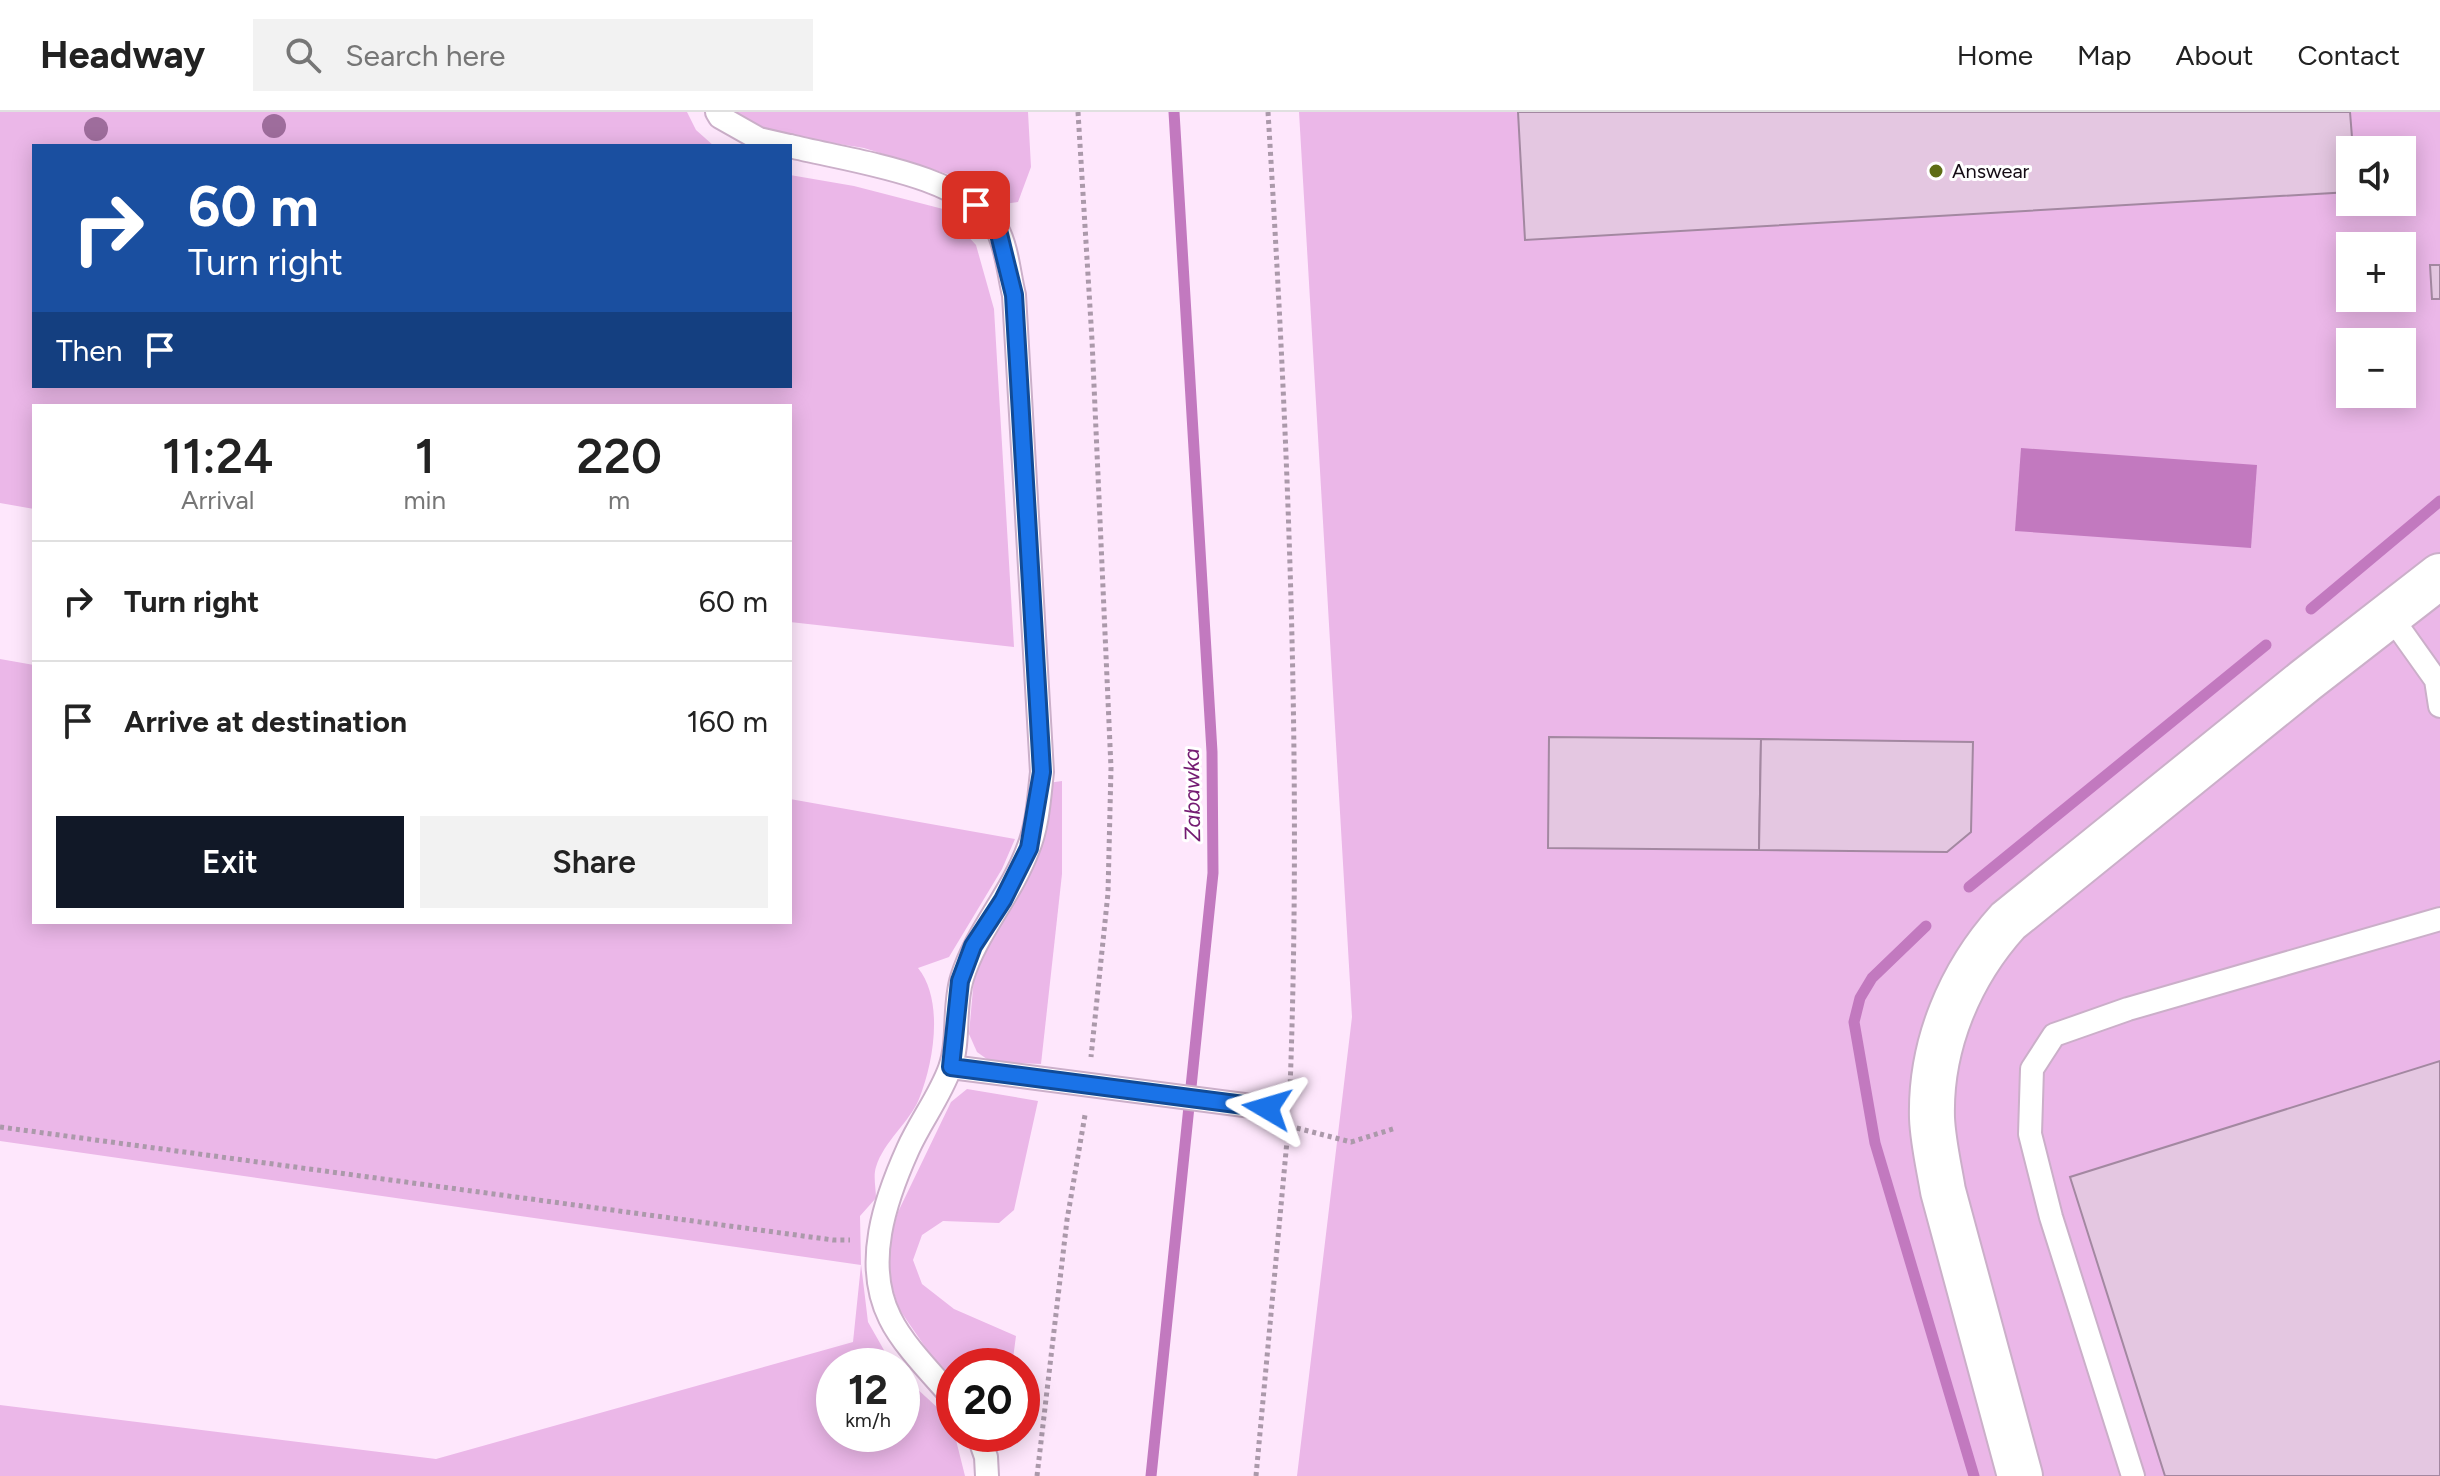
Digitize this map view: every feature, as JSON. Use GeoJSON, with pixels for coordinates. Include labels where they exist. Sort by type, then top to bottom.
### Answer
{"type":"FeatureCollection","features":[{"type":"Feature","properties":{"kind":"street"},"geometry":{"type":"LineString","coordinates":[[2020,1476],[1943,1191],[1936,1152],[1932,1120],[1935,1072],[1947,1024],[1958,997],[1978,958],[2008,921],[2440,576]]}},
{"type":"Feature","properties":{"kind":"lane"},"geometry":{"type":"LineString","coordinates":[[717,112],[720,117],[759,139],[780,144]]}},
{"type":"Feature","properties":{"kind":"lane"},"geometry":{"type":"LineString","coordinates":[[792,147],[942,183],[976,205],[998,230],[1014,295],[1042,772],[1029,848],[1003,900],[973,946],[960,981],[951,1067],[908,1149],[886,1205],[879,1239],[877,1281],[890,1319],[936,1376]]}},
{"type":"Feature","properties":{"kind":"lane"},"geometry":{"type":"LineString","coordinates":[[2389,614],[2438,681],[2440,706]]}},
{"type":"Feature","properties":{"kind":"lane"},"geometry":{"type":"LineString","coordinates":[[2133,1476],[2051,1217],[2030,1134],[2032,1069],[2054,1035],[2128,1009],[2440,919]]}},
{"type":"Feature","properties":{"kind":"lane"},"geometry":{"type":"LineString","coordinates":[[951,1067],[1095,1088],[1278,1109]]}},
{"type":"Feature","properties":{"kind":"lane"},"geometry":{"type":"LineString","coordinates":[[984,1452],[987,1476]]}},
{"type":"Feature","properties":{"kind":"path"},"geometry":{"type":"LineString","coordinates":[[1037,1476],[1067,1220],[1095,1088],[1108,893],[1111,781],[1092,340],[1078,112]]}},
{"type":"Feature","properties":{"kind":"path"},"geometry":{"type":"LineString","coordinates":[[1268,112],[1286,408],[1291,601],[1293,1004],[1290,1095]]}},
{"type":"Feature","properties":{"kind":"path"},"geometry":{"type":"LineString","coordinates":[[1256,1476],[1289,1126],[1278,1109]]}},
{"type":"Feature","properties":{"kind":"path"},"geometry":{"type":"LineString","coordinates":[[1278,1109],[1289,1126],[1351,1142],[1396,1128]]}},
{"type":"Feature","properties":{"kind":"path"},"geometry":{"type":"LineString","coordinates":[[0,1127],[801,1236],[833,1240],[879,1239]]}},
{"type":"Feature","properties":{"kind":"shaded area"},"geometry":{"type":"Polygon","coordinates":[[[0,112],[687,112],[696,130],[712,144],[32,144],[32,388],[792,388],[792,175],[854,186],[943,209],[976,245],[994,309],[1014,647],[792,622],[792,404],[32,404],[32,509],[0,503],[0,112]]]}},
{"type":"Feature","properties":{"kind":"shaded area"},"geometry":{"type":"Polygon","coordinates":[[[733,112],[1028,112],[1031,167],[1018,202],[997,205],[967,180],[864,148],[769,133],[733,112]]]}},
{"type":"Feature","properties":{"kind":"shaded area"},"geometry":{"type":"Polygon","coordinates":[[[1299,112],[2440,112],[2440,1476],[1297,1476],[1352,1017],[1299,112]]]}},
{"type":"Feature","properties":{"kind":"shaded area"},"geometry":{"type":"Polygon","coordinates":[[[2021,448],[2257,465],[2251,548],[2015,531],[2021,448]]]}},
{"type":"Feature","properties":{"kind":"shaded area"},"geometry":{"type":"Polygon","coordinates":[[[0,659],[32,665],[32,924],[792,924],[792,799],[1015,839],[1002,869],[949,957],[918,968],[926,981],[934,1014],[929,1067],[915,1108],[890,1140],[876,1167],[876,1198],[860,1216],[861,1264],[868,1322],[883,1348],[832,1348],[853,1342],[861,1265],[0,1141],[0,659]]]}},
{"type":"Feature","properties":{"kind":"shaded area"},"geometry":{"type":"Polygon","coordinates":[[[1062,781],[1062,874],[1041,1064],[991,1062],[977,1052],[969,1034],[975,966],[1048,783],[1062,781]]]}},
{"type":"Feature","properties":{"kind":"shaded area"},"geometry":{"type":"Polygon","coordinates":[[[967,1089],[1038,1101],[1014,1210],[999,1223],[943,1221],[922,1235],[913,1260],[922,1284],[954,1309],[1016,1336],[1014,1348],[936,1348],[936,1360],[899,1309],[884,1259],[898,1212],[951,1102],[967,1089]]]}},
{"type":"Feature","properties":{"kind":"shaded area"},"geometry":{"type":"Polygon","coordinates":[[[816,1352],[816,1452],[920,1452],[920,1392],[936,1406],[936,1452],[959,1452],[965,1476],[0,1476],[0,1405],[436,1459],[816,1352]]]}},
{"type":"Feature","properties":{"kind":"building","name":"Answear"},"geometry":{"type":"Polygon","coordinates":[[[1518,112],[2350,112],[2352,136],[2336,136],[2336,193],[1525,240],[1518,112]]]}},
{"type":"Feature","properties":{"kind":"building"},"geometry":{"type":"Polygon","coordinates":[[[2430,265],[2440,265],[2440,299],[2432,299],[2430,265]]]}},
{"type":"Feature","properties":{"kind":"building"},"geometry":{"type":"Polygon","coordinates":[[[1549,737],[1761,739],[1759,850],[1548,848],[1549,737]]]}},
{"type":"Feature","properties":{"kind":"building"},"geometry":{"type":"Polygon","coordinates":[[[1761,739],[1973,742],[1971,832],[1947,852],[1759,850],[1761,739]]]}},
{"type":"Feature","properties":{"kind":"building"},"geometry":{"type":"Polygon","coordinates":[[[2440,1061],[2440,1476],[2165,1476],[2070,1177],[2440,1061]]]}},
{"type":"Feature","properties":{"kind":"waterway","name":"Zabawka"},"geometry":{"type":"LineString","coordinates":[[1151,1476],[1213,873],[1212,752],[1174,112]]}},
{"type":"Feature","properties":{"kind":"waterway"},"geometry":{"type":"LineString","coordinates":[[2311,609],[2440,501]]}},
{"type":"Feature","properties":{"kind":"waterway"},"geometry":{"type":"LineString","coordinates":[[1969,887],[2266,645]]}},
{"type":"Feature","properties":{"kind":"waterway"},"geometry":{"type":"LineString","coordinates":[[1926,926],[1872,978],[1860,998],[1854,1022],[1875,1143],[1974,1476]]}},
{"type":"Feature","properties":{"kind":"place","name":"Answear"},"geometry":{"type":"Point","coordinates":[1936,171]}},
{"type":"Feature","properties":{"kind":"route"},"geometry":{"type":"LineString","coordinates":[[976,205],[998,230],[1014,295],[1042,772],[1029,848],[1003,900],[973,946],[960,981],[951,1067],[1267,1108]]}}]}
